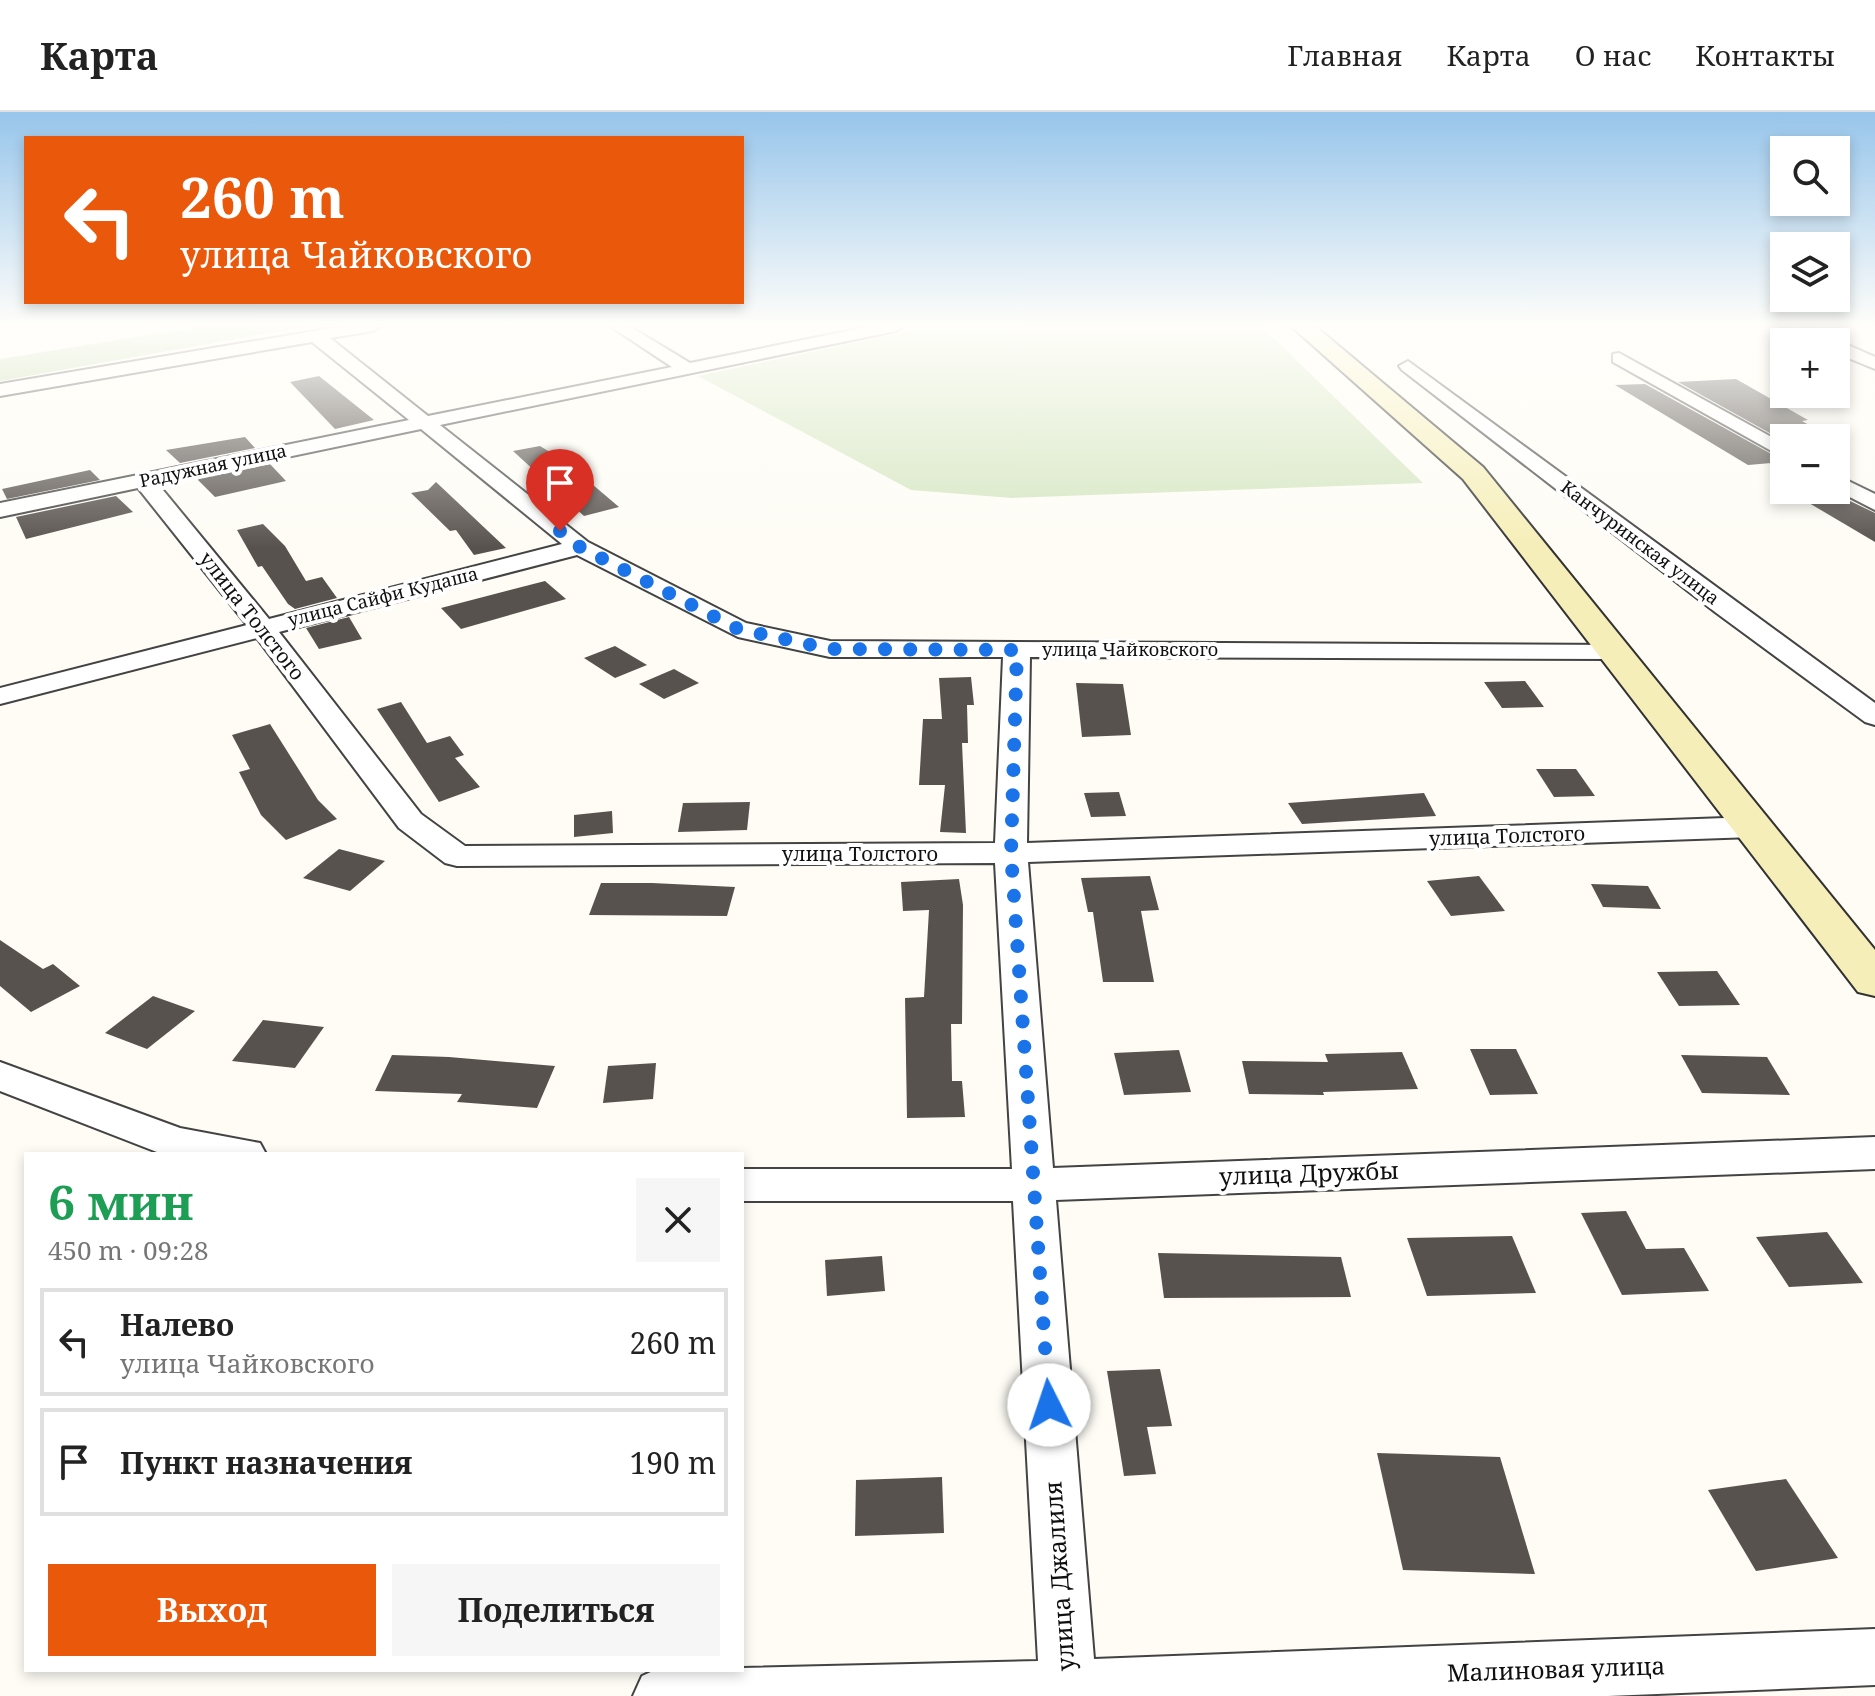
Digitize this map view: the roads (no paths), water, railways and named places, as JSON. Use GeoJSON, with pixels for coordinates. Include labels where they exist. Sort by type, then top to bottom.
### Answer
{"type":"FeatureCollection","features":[{"type":"Feature","properties":{"kind":"main road"},"geometry":{"type":"LineString","coordinates":[[1388,400],[1473,473],[1875,981]]}},
{"type":"Feature","properties":{"kind":"street","name":"улица Чайковского"},"geometry":{"type":"LineString","coordinates":[[396,400],[580,547],[738,629],[830,649],[1613,651]]}},
{"type":"Feature","properties":{"kind":"street","name":"Радужная улица"},"geometry":{"type":"LineString","coordinates":[[0,510],[533,400]]}},
{"type":"Feature","properties":{"kind":"street","name":"Канчуринская улица"},"geometry":{"type":"LineString","coordinates":[[1452,400],[1724,607],[1875,716]]}},
{"type":"Feature","properties":{"kind":"street"},"geometry":{"type":"LineString","coordinates":[[1693,400],[1770,444]]}},
{"type":"Feature","properties":{"kind":"street","name":"улица Толстого"},"geometry":{"type":"LineString","coordinates":[[143,480],[263,628],[410,821],[457,856],[1011,853],[1753,827]]}},
{"type":"Feature","properties":{"kind":"street"},"geometry":{"type":"LineString","coordinates":[[1850,489],[1875,503]]}},
{"type":"Feature","properties":{"kind":"street","name":"улица Сайфи Кудаша"},"geometry":{"type":"LineString","coordinates":[[0,696],[580,547]]}},
{"type":"Feature","properties":{"kind":"street","name":"улица Джалиля"},"geometry":{"type":"LineString","coordinates":[[1017,650],[1011,853],[1068,1689]]}},
{"type":"Feature","properties":{"kind":"street"},"geometry":{"type":"LineString","coordinates":[[0,1076],[176,1143],[232,1152]]}},
{"type":"Feature","properties":{"kind":"street","name":"улица Дружбы"},"geometry":{"type":"LineString","coordinates":[[744,1185],[1034,1185],[1875,1153]]}},
{"type":"Feature","properties":{"kind":"street","name":"Малиновая улица"},"geometry":{"type":"LineString","coordinates":[[662,1696],[1068,1689],[1875,1657]]}}]}
